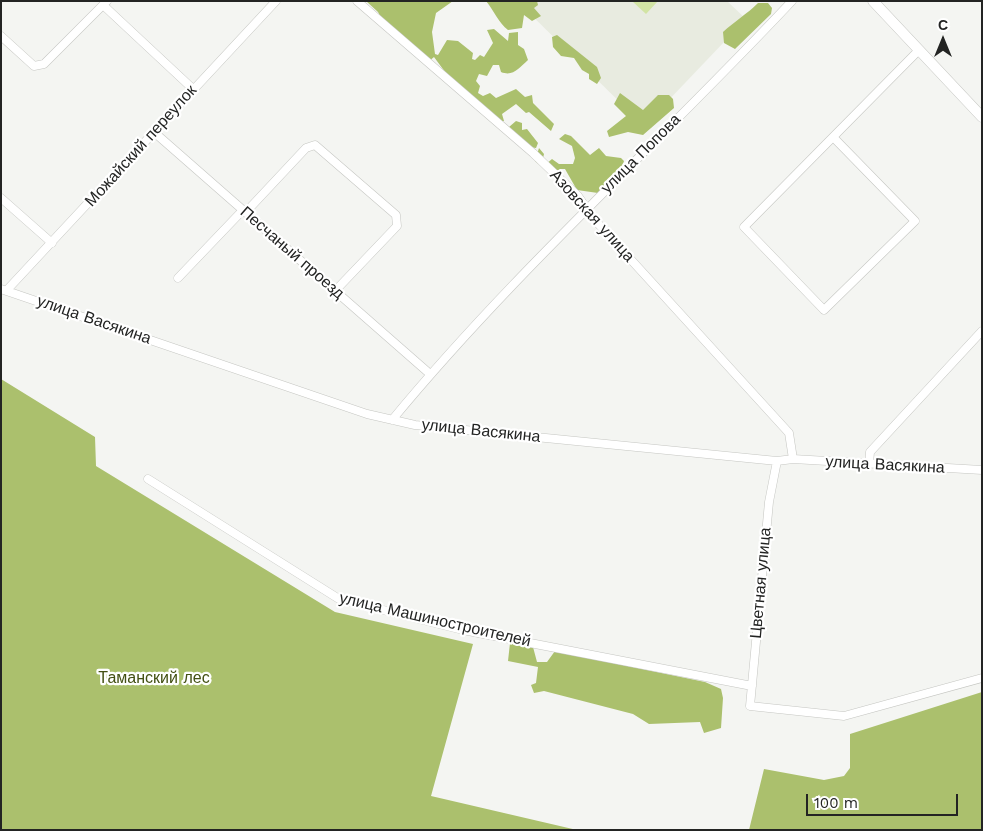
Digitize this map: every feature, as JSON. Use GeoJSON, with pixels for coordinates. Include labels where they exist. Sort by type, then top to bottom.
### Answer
{"type":"FeatureCollection","features":[{"type":"Feature","properties":{"kind":"street","name":"Можайский переулок"},"geometry":{"type":"LineString","coordinates":[[4,289],[52,243],[276,1]]}},
{"type":"Feature","properties":{"kind":"street","name":"Азовская улица"},"geometry":{"type":"LineString","coordinates":[[358,1],[533,153],[588,208],[593,218],[789,433],[793,459]]}},
{"type":"Feature","properties":{"kind":"street","name":"улица Попова"},"geometry":{"type":"LineString","coordinates":[[392,420],[430,374],[588,208],[792,1]]}},
{"type":"Feature","properties":{"kind":"street"},"geometry":{"type":"LineString","coordinates":[[873,1],[982,117]]}},
{"type":"Feature","properties":{"kind":"street"},"geometry":{"type":"LineString","coordinates":[[1,36],[34,66],[44,64],[105,3],[193,89]]}},
{"type":"Feature","properties":{"kind":"street"},"geometry":{"type":"LineString","coordinates":[[834,138],[915,222],[824,310],[744,227],[919,50]]}},
{"type":"Feature","properties":{"kind":"street","name":"Песчаный проезд"},"geometry":{"type":"LineString","coordinates":[[155,132],[430,374]]}},
{"type":"Feature","properties":{"kind":"street"},"geometry":{"type":"LineString","coordinates":[[178,278],[306,148],[316,145],[396,215],[397,226],[335,291]]}},
{"type":"Feature","properties":{"kind":"street"},"geometry":{"type":"LineString","coordinates":[[1,198],[52,243]]}},
{"type":"Feature","properties":{"kind":"street","name":"улица Васякина"},"geometry":{"type":"LineString","coordinates":[[4,289],[367,414],[415,425],[777,461],[793,459],[982,470]]}},
{"type":"Feature","properties":{"kind":"street"},"geometry":{"type":"LineString","coordinates":[[869,464],[870,452],[982,331]]}},
{"type":"Feature","properties":{"kind":"street","name":"Цветная улица"},"geometry":{"type":"LineString","coordinates":[[777,461],[769,502],[750,706],[844,716],[982,678]]}},
{"type":"Feature","properties":{"kind":"street","name":"улица Машиностроителей"},"geometry":{"type":"LineString","coordinates":[[148,479],[339,599],[463,630],[752,686]]}},
{"type":"Feature","properties":{"kind":"shaded area"},"geometry":{"type":"Polygon","coordinates":[[[517,1],[727,1],[746,19],[644,126],[517,1]]]}},
{"type":"Feature","properties":{"kind":"green space"},"geometry":{"type":"Polygon","coordinates":[[[366,1],[453,1],[436,13],[432,32],[435,54],[438,55],[447,40],[458,41],[473,53],[472,59],[475,60],[480,55],[484,57],[493,43],[487,30],[494,29],[508,41],[509,33],[518,32],[518,45],[524,49],[528,60],[512,73],[501,72],[499,65],[493,65],[487,76],[479,74],[476,81],[480,86],[478,93],[483,96],[490,93],[496,98],[516,89],[525,97],[532,95],[533,103],[554,124],[551,131],[529,112],[526,113],[516,104],[502,114],[504,121],[498,122],[451,80],[434,57],[428,62],[383,22],[378,12],[366,1]]]}},
{"type":"Feature","properties":{"kind":"green space"},"geometry":{"type":"Polygon","coordinates":[[[486,1],[537,1],[538,5],[534,8],[541,16],[532,21],[524,15],[522,28],[508,30],[486,1]]]}},
{"type":"Feature","properties":{"kind":"green space"},"geometry":{"type":"Polygon","coordinates":[[[632,1],[658,1],[646,14],[632,1]]]}},
{"type":"Feature","properties":{"kind":"green space"},"geometry":{"type":"Polygon","coordinates":[[[758,3],[768,3],[772,8],[771,14],[735,49],[724,43],[723,32],[758,3]]]}},
{"type":"Feature","properties":{"kind":"green space"},"geometry":{"type":"Polygon","coordinates":[[[557,35],[597,67],[601,78],[597,84],[589,79],[589,74],[582,70],[574,58],[561,56],[553,47],[552,37],[557,35]]]}},
{"type":"Feature","properties":{"kind":"green space"},"geometry":{"type":"Polygon","coordinates":[[[620,93],[643,110],[658,95],[669,95],[673,99],[674,108],[643,135],[628,132],[609,137],[607,131],[626,116],[614,104],[620,93]]]}},
{"type":"Feature","properties":{"kind":"green space"},"geometry":{"type":"Polygon","coordinates":[[[516,121],[522,123],[522,130],[527,129],[538,143],[536,148],[529,147],[517,134],[512,133],[509,127],[516,121]]]}},
{"type":"Feature","properties":{"kind":"green space"},"geometry":{"type":"Polygon","coordinates":[[[565,134],[571,136],[590,155],[599,148],[606,156],[621,158],[624,161],[621,170],[598,193],[577,190],[565,169],[560,169],[553,176],[535,161],[539,148],[544,154],[542,162],[545,165],[552,159],[559,164],[573,164],[575,158],[572,146],[559,139],[565,134]]]}},
{"type":"Feature","properties":{"kind":"green space","name":"Таманский лес"},"geometry":{"type":"Polygon","coordinates":[[[1,379],[95,437],[96,466],[335,612],[473,644],[431,796],[577,830],[1,830],[1,379]]]}},
{"type":"Feature","properties":{"kind":"green space"},"geometry":{"type":"Polygon","coordinates":[[[510,643],[533,647],[537,662],[547,662],[555,651],[705,682],[721,689],[723,698],[721,728],[704,733],[700,722],[649,724],[633,714],[544,691],[534,693],[531,685],[536,683],[538,667],[508,661],[510,643]]]}},
{"type":"Feature","properties":{"kind":"green space"},"geometry":{"type":"Polygon","coordinates":[[[982,692],[982,830],[749,830],[764,769],[824,780],[844,776],[850,768],[850,734],[982,692]]]}}]}
